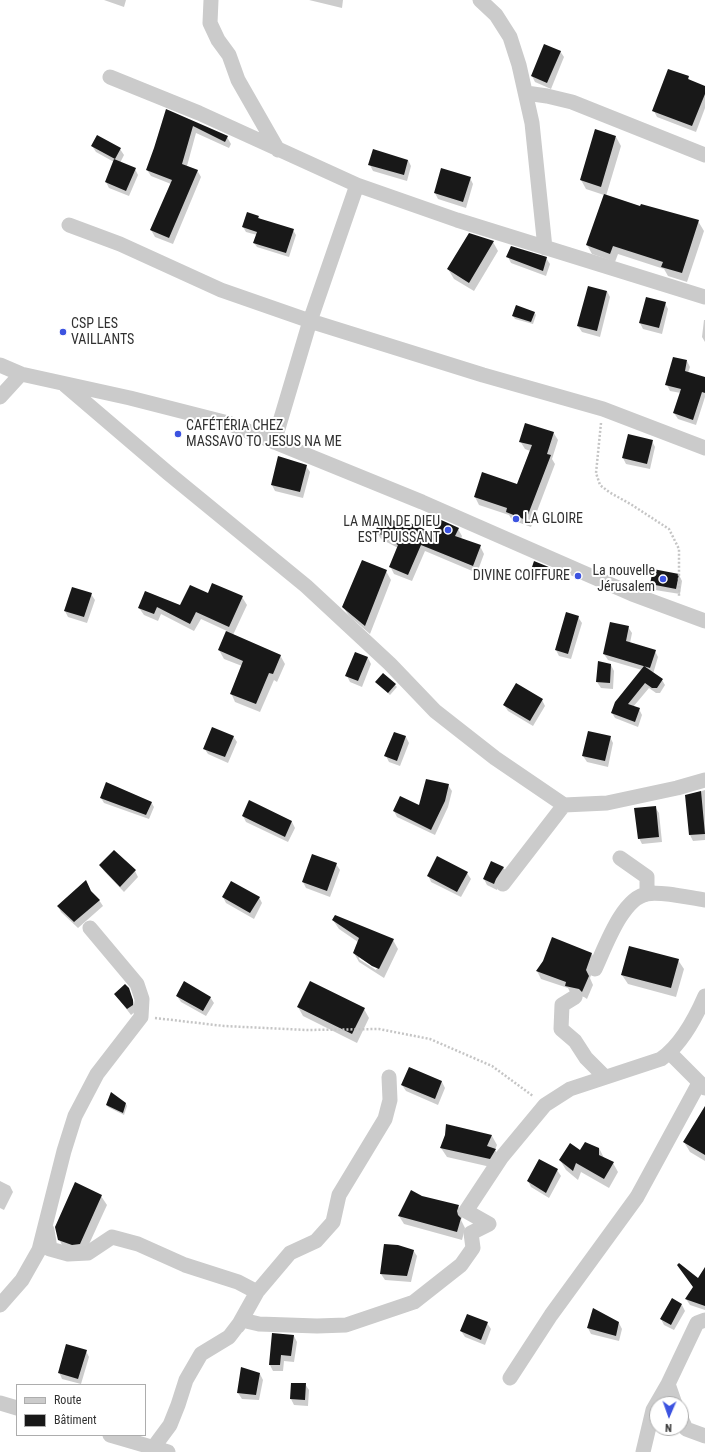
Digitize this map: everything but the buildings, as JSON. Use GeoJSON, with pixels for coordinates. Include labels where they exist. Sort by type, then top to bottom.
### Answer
{"type":"FeatureCollection","features":[{"type":"Feature","properties":{"kind":"street"},"geometry":{"type":"LineString","coordinates":[[211,0],[210,23],[218,40],[229,55],[238,80],[278,150]]}},
{"type":"Feature","properties":{"kind":"street"},"geometry":{"type":"LineString","coordinates":[[480,0],[496,15],[510,37],[519,65],[532,123],[545,248]]}},
{"type":"Feature","properties":{"kind":"street"},"geometry":{"type":"LineString","coordinates":[[110,77],[199,113],[357,185],[458,220],[705,297]]}},
{"type":"Feature","properties":{"kind":"street"},"geometry":{"type":"LineString","coordinates":[[526,93],[572,102],[705,154]]}},
{"type":"Feature","properties":{"kind":"street"},"geometry":{"type":"LineString","coordinates":[[274,442],[310,321],[357,185]]}},
{"type":"Feature","properties":{"kind":"street"},"geometry":{"type":"LineString","coordinates":[[69,225],[120,244],[221,290],[310,321],[482,375],[603,409],[705,448]]}},
{"type":"Feature","properties":{"kind":"street"},"geometry":{"type":"LineString","coordinates":[[0,365],[21,374],[65,385],[130,398],[228,424],[422,502],[632,594],[705,621]]}},
{"type":"Feature","properties":{"kind":"street"},"geometry":{"type":"LineString","coordinates":[[0,397],[21,374]]}},
{"type":"Feature","properties":{"kind":"street"},"geometry":{"type":"LineString","coordinates":[[65,385],[168,473],[306,586],[390,664],[435,711],[495,758],[564,805],[607,802],[677,788],[705,780]]}},
{"type":"Feature","properties":{"kind":"street"},"geometry":{"type":"LineString","coordinates":[[503,884],[564,805]]}},
{"type":"Feature","properties":{"kind":"street"},"geometry":{"type":"LineString","coordinates":[[620,858],[647,877],[647,894]]}},
{"type":"Feature","properties":{"kind":"street"},"geometry":{"type":"LineString","coordinates":[[595,969],[618,919],[634,898],[647,894],[705,900]]}},
{"type":"Feature","properties":{"kind":"street"},"geometry":{"type":"LineString","coordinates":[[0,1304],[22,1280],[39,1250],[64,1151],[75,1116],[98,1074],[141,1017],[142,999],[137,984],[90,928]]}},
{"type":"Feature","properties":{"kind":"street"},"geometry":{"type":"LineString","coordinates":[[152,1448],[170,1425],[186,1380],[201,1354],[229,1337],[242,1320],[259,1324],[317,1326],[346,1325],[414,1302],[461,1265],[473,1248],[471,1233],[489,1224],[466,1211],[500,1158],[545,1105],[570,1089],[661,1059],[670,1053],[681,1039],[700,1009],[705,996]]}},
{"type":"Feature","properties":{"kind":"street"},"geometry":{"type":"LineString","coordinates":[[574,997],[562,1005],[561,1029],[575,1041],[586,1058],[605,1077]]}},
{"type":"Feature","properties":{"kind":"street"},"geometry":{"type":"LineString","coordinates":[[510,1378],[551,1315],[637,1197],[702,1086],[670,1053]]}},
{"type":"Feature","properties":{"kind":"street"},"geometry":{"type":"LineString","coordinates":[[238,1326],[256,1292],[290,1253],[316,1241],[333,1222],[339,1195],[385,1119],[390,1100],[389,1077]]}},
{"type":"Feature","properties":{"kind":"street"},"geometry":{"type":"LineString","coordinates":[[46,1221],[50,1249],[68,1254],[88,1253],[112,1237],[138,1244],[185,1265],[238,1282],[256,1292]]}},
{"type":"Feature","properties":{"kind":"street"},"geometry":{"type":"LineString","coordinates":[[643,1452],[646,1434],[653,1410],[668,1384],[697,1323],[705,1320]]}},
{"type":"Feature","properties":{"kind":"street"},"geometry":{"type":"LineString","coordinates":[[668,1384],[672,1396]]}},
{"type":"Feature","properties":{"kind":"street"},"geometry":{"type":"LineString","coordinates":[[0,1403],[16,1408]]}},
{"type":"Feature","properties":{"kind":"street"},"geometry":{"type":"LineString","coordinates":[[689,1431],[705,1436]]}},
{"type":"Feature","properties":{"kind":"street"},"geometry":{"type":"LineString","coordinates":[[113,1436],[168,1452]]}},
{"type":"Feature","properties":{"kind":"path"},"geometry":{"type":"LineString","coordinates":[[603,409],[596,473],[600,485],[669,529],[679,549],[679,611]]}},
{"type":"Feature","properties":{"kind":"path"},"geometry":{"type":"LineString","coordinates":[[141,1017],[224,1026],[307,1030],[379,1029],[430,1039],[492,1066],[545,1105]]}},
{"type":"Feature","properties":{"kind":"place","name":"CSP LES VAILLANTS"},"geometry":{"type":"Point","coordinates":[63,332]}},
{"type":"Feature","properties":{"kind":"place","name":"CAFÉTÉRIA CHEZ MASSAVO TO JESUS NA ME"},"geometry":{"type":"Point","coordinates":[178,434]}},
{"type":"Feature","properties":{"kind":"place","name":"LA GLOIRE"},"geometry":{"type":"Point","coordinates":[516,519]}},
{"type":"Feature","properties":{"kind":"place","name":"LA MAIN DE DIEU EST PUISSANT"},"geometry":{"type":"Point","coordinates":[448,530]}},
{"type":"Feature","properties":{"kind":"place","name":"DIVINE COIFFURE"},"geometry":{"type":"Point","coordinates":[578,576]}},
{"type":"Feature","properties":{"kind":"place","name":"La nouvelle Jérusalem"},"geometry":{"type":"Point","coordinates":[663,579]}}]}
